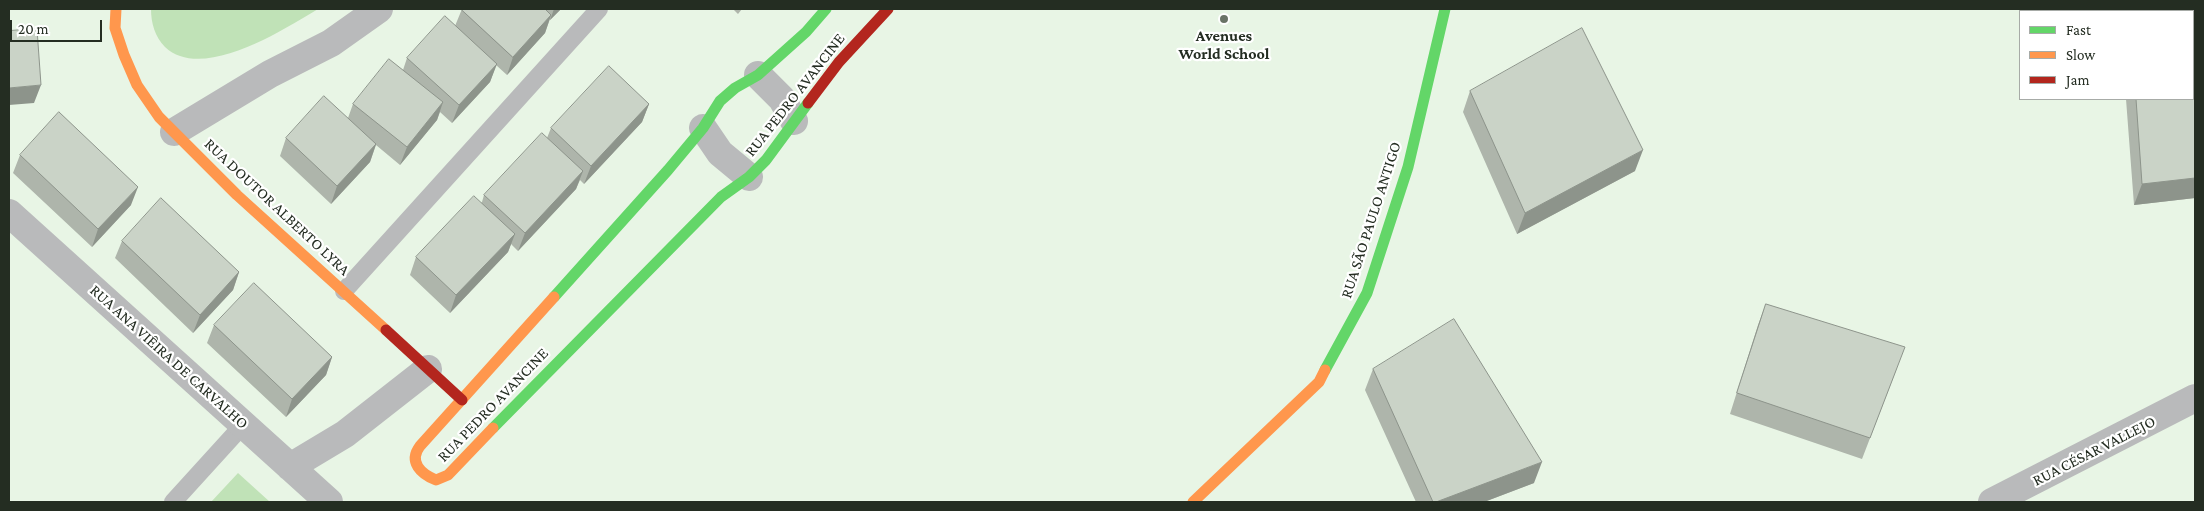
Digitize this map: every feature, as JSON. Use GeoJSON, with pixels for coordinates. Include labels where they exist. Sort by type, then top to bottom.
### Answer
{"type":"FeatureCollection","features":[{"type":"Feature","properties":{"kind":"street","name":"RUA DOUTOR ALBERTO LYRA"},"geometry":{"type":"LineString","coordinates":[[116,9],[115,28],[137,85],[159,117],[237,195],[462,400]]}},
{"type":"Feature","properties":{"kind":"street"},"geometry":{"type":"LineString","coordinates":[[174,132],[270,74],[331,43],[380,9]]}},
{"type":"Feature","properties":{"kind":"street","name":"RUA PEDRO AVANCINE"},"geometry":{"type":"LineString","coordinates":[[826,9],[806,32],[758,75],[734,88],[720,102],[703,128],[415,453],[414,460],[427,477],[436,480],[448,476],[610,308],[721,197],[749,177],[766,160],[839,62],[888,9]]}},
{"type":"Feature","properties":{"kind":"street","name":"RUA SÃO PAULO ANTIGO"},"geometry":{"type":"LineString","coordinates":[[1194,502],[1319,382],[1368,293],[1408,168],[1445,9]]}},
{"type":"Feature","properties":{"kind":"street"},"geometry":{"type":"LineString","coordinates":[[758,75],[782,99],[794,121]]}},
{"type":"Feature","properties":{"kind":"street"},"geometry":{"type":"LineString","coordinates":[[703,128],[720,153],[749,177]]}},
{"type":"Feature","properties":{"kind":"street","name":"RUA ANA VIÊIRA DE CARVALHO"},"geometry":{"type":"LineString","coordinates":[[9,213],[329,502]]}},
{"type":"Feature","properties":{"kind":"street"},"geometry":{"type":"LineString","coordinates":[[290,467],[345,434],[428,368]]}},
{"type":"Feature","properties":{"kind":"street","name":"RUA CÉSAR VALLEJO"},"geometry":{"type":"LineString","coordinates":[[1992,502],[2195,398]]}},
{"type":"Feature","properties":{"kind":"lane"},"geometry":{"type":"LineString","coordinates":[[344,291],[599,9]]}},
{"type":"Feature","properties":{"kind":"lane"},"geometry":{"type":"LineString","coordinates":[[173,502],[243,425]]}},
{"type":"Feature","properties":{"kind":"green space"},"geometry":{"type":"Polygon","coordinates":[[[151,9],[318,9],[285,29],[242,49],[220,56],[200,59],[181,56],[165,47],[154,29],[151,9]]]}},
{"type":"Feature","properties":{"kind":"green space"},"geometry":{"type":"Polygon","coordinates":[[[238,473],[270,502],[211,502],[238,473]]]}},
{"type":"Feature","properties":{"kind":"building"},"geometry":{"type":"Polygon","coordinates":[[[461,9],[545,9],[551,15],[513,57],[461,9]]]}},
{"type":"Feature","properties":{"kind":"building"},"geometry":{"type":"Polygon","coordinates":[[[2195,9],[2195,178],[2142,184],[2136,100],[2194,100],[2194,10],[2129,10],[2195,9]]]}},
{"type":"Feature","properties":{"kind":"building"},"geometry":{"type":"Polygon","coordinates":[[[445,16],[497,64],[459,105],[407,58],[445,16]]]}},
{"type":"Feature","properties":{"kind":"building"},"geometry":{"type":"Polygon","coordinates":[[[1582,28],[1643,150],[1525,213],[1470,91],[1582,28]]]}},
{"type":"Feature","properties":{"kind":"building"},"geometry":{"type":"Polygon","coordinates":[[[37,29],[41,85],[9,88],[9,31],[37,29]]]}},
{"type":"Feature","properties":{"kind":"building"},"geometry":{"type":"Polygon","coordinates":[[[389,59],[443,102],[407,147],[353,104],[389,59]]]}},
{"type":"Feature","properties":{"kind":"building"},"geometry":{"type":"Polygon","coordinates":[[[609,66],[649,104],[591,166],[551,128],[609,66]]]}},
{"type":"Feature","properties":{"kind":"building"},"geometry":{"type":"Polygon","coordinates":[[[324,96],[376,144],[337,186],[286,138],[324,96]]]}},
{"type":"Feature","properties":{"kind":"building"},"geometry":{"type":"Polygon","coordinates":[[[59,112],[138,187],[98,229],[20,155],[59,112]]]}},
{"type":"Feature","properties":{"kind":"building"},"geometry":{"type":"Polygon","coordinates":[[[542,133],[583,171],[525,233],[484,195],[542,133]]]}},
{"type":"Feature","properties":{"kind":"building"},"geometry":{"type":"Polygon","coordinates":[[[474,196],[515,234],[456,295],[416,257],[474,196]]]}},
{"type":"Feature","properties":{"kind":"building"},"geometry":{"type":"Polygon","coordinates":[[[161,198],[239,272],[200,315],[122,241],[161,198]]]}},
{"type":"Feature","properties":{"kind":"building"},"geometry":{"type":"Polygon","coordinates":[[[254,283],[332,357],[292,399],[214,325],[254,283]]]}},
{"type":"Feature","properties":{"kind":"building"},"geometry":{"type":"Polygon","coordinates":[[[1766,304],[1905,347],[1870,438],[1737,393],[1766,304]]]}},
{"type":"Feature","properties":{"kind":"building"},"geometry":{"type":"Polygon","coordinates":[[[1454,319],[1542,462],[1433,502],[1373,369],[1454,319]]]}},
{"type":"Feature","properties":{"kind":"traffic: fast"},"geometry":{"type":"LineString","coordinates":[[554,297],[668,170],[703,128],[720,101],[735,88],[758,75],[806,32],[826,9]]}},
{"type":"Feature","properties":{"kind":"traffic: fast"},"geometry":{"type":"LineString","coordinates":[[1325,370],[1367,293],[1408,167],[1445,9]]}},
{"type":"Feature","properties":{"kind":"traffic: fast"},"geometry":{"type":"LineString","coordinates":[[493,428],[721,197],[749,177],[766,160],[808,103]]}},
{"type":"Feature","properties":{"kind":"traffic: slow"},"geometry":{"type":"LineString","coordinates":[[116,9],[115,28],[124,55],[137,85],[159,117],[237,195],[386,330]]}},
{"type":"Feature","properties":{"kind":"traffic: slow"},"geometry":{"type":"LineString","coordinates":[[493,428],[448,475],[436,480],[425,474],[418,467],[415,457],[420,446],[554,297]]}},
{"type":"Feature","properties":{"kind":"traffic: slow"},"geometry":{"type":"LineString","coordinates":[[1193,502],[1319,382],[1325,370]]}},
{"type":"Feature","properties":{"kind":"traffic: jam"},"geometry":{"type":"LineString","coordinates":[[808,103],[839,62],[888,9]]}},
{"type":"Feature","properties":{"kind":"traffic: jam"},"geometry":{"type":"LineString","coordinates":[[386,330],[462,400]]}},
{"type":"Feature","properties":{"kind":"place","name":"Avenues World School"},"geometry":{"type":"Point","coordinates":[1224,19]}}]}
